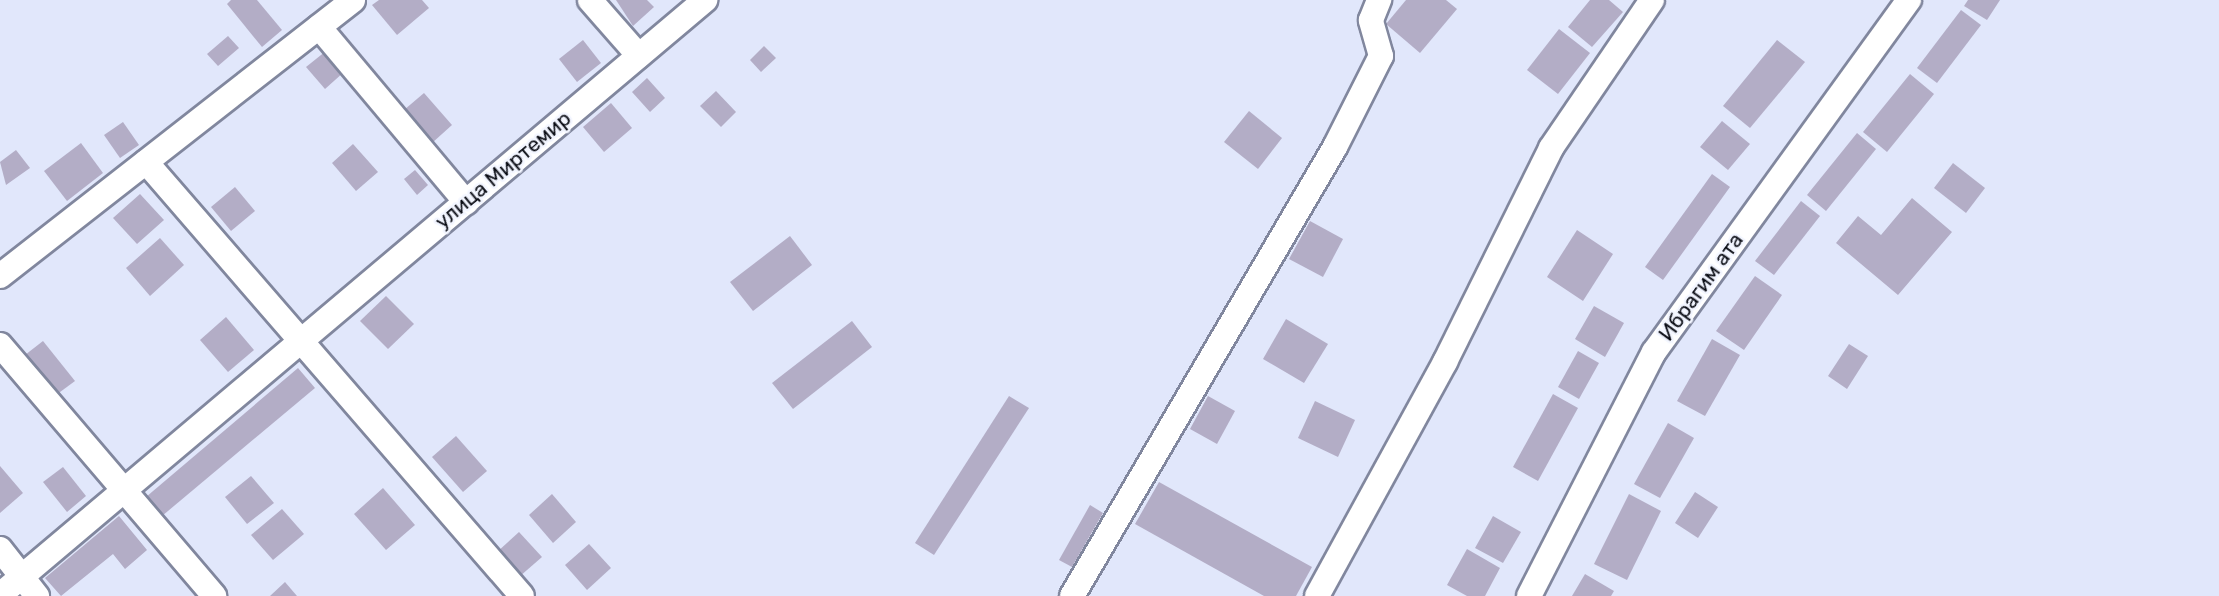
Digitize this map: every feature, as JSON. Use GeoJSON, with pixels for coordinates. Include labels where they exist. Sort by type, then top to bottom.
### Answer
{"type":"FeatureCollection","features":[{"type":"Feature","properties":{"kind":"street"},"geometry":{"type":"LineString","coordinates":[[0,276],[353,0]]}},
{"type":"Feature","properties":{"kind":"street"},"geometry":{"type":"LineString","coordinates":[[590,0],[639,56]]}},
{"type":"Feature","properties":{"kind":"street","name":"улица Миртемир"},"geometry":{"type":"LineString","coordinates":[[0,595],[29,587],[122,489],[302,341],[705,0]]}},
{"type":"Feature","properties":{"kind":"street"},"geometry":{"type":"LineString","coordinates":[[1072,596],[1335,147],[1381,56],[1371,20],[1380,0]]}},
{"type":"Feature","properties":{"kind":"street"},"geometry":{"type":"LineString","coordinates":[[1317,596],[1445,362],[1551,148],[1652,0]]}},
{"type":"Feature","properties":{"kind":"street","name":"Ибрагим ата"},"geometry":{"type":"LineString","coordinates":[[1530,596],[1654,352],[1909,0]]}},
{"type":"Feature","properties":{"kind":"street"},"geometry":{"type":"LineString","coordinates":[[319,27],[466,202]]}},
{"type":"Feature","properties":{"kind":"street"},"geometry":{"type":"LineString","coordinates":[[146,162],[522,596]]}},
{"type":"Feature","properties":{"kind":"street"},"geometry":{"type":"LineString","coordinates":[[0,345],[215,596]]}},
{"type":"Feature","properties":{"kind":"street"},"geometry":{"type":"LineString","coordinates":[[0,550],[29,587]]}},
{"type":"Feature","properties":{"kind":"building"},"geometry":{"type":"Polygon","coordinates":[[[231,0],[257,0],[282,30],[262,47],[227,4],[231,0]]]}},
{"type":"Feature","properties":{"kind":"building"},"geometry":{"type":"Polygon","coordinates":[[[379,0],[422,0],[429,8],[397,35],[372,5],[379,0]]]}},
{"type":"Feature","properties":{"kind":"building"},"geometry":{"type":"Polygon","coordinates":[[[616,0],[647,0],[654,7],[633,26],[616,0]]]}},
{"type":"Feature","properties":{"kind":"building"},"geometry":{"type":"Polygon","coordinates":[[[1406,0],[1446,0],[1457,9],[1420,53],[1386,24],[1406,0]]]}},
{"type":"Feature","properties":{"kind":"building"},"geometry":{"type":"Polygon","coordinates":[[[1590,0],[1609,0],[1623,12],[1592,47],[1568,27],[1590,0]]]}},
{"type":"Feature","properties":{"kind":"building"},"geometry":{"type":"Polygon","coordinates":[[[1968,0],[2000,0],[1987,20],[1964,6],[1968,0]]]}},
{"type":"Feature","properties":{"kind":"building"},"geometry":{"type":"Polygon","coordinates":[[[1961,10],[1981,25],[1937,83],[1917,68],[1961,10]]]}},
{"type":"Feature","properties":{"kind":"building"},"geometry":{"type":"Polygon","coordinates":[[[1559,29],[1590,53],[1558,94],[1527,70],[1559,29]]]}},
{"type":"Feature","properties":{"kind":"building"},"geometry":{"type":"Polygon","coordinates":[[[228,36],[239,48],[218,66],[207,54],[228,36]]]}},
{"type":"Feature","properties":{"kind":"building"},"geometry":{"type":"Polygon","coordinates":[[[583,40],[601,63],[577,82],[559,59],[583,40]]]}},
{"type":"Feature","properties":{"kind":"building"},"geometry":{"type":"Polygon","coordinates":[[[1777,40],[1805,62],[1750,128],[1723,106],[1777,40]]]}},
{"type":"Feature","properties":{"kind":"building"},"geometry":{"type":"Polygon","coordinates":[[[764,46],[776,58],[761,72],[750,60],[764,46]]]}},
{"type":"Feature","properties":{"kind":"building"},"geometry":{"type":"Polygon","coordinates":[[[326,51],[344,72],[325,89],[306,67],[326,51]]]}},
{"type":"Feature","properties":{"kind":"building"},"geometry":{"type":"Polygon","coordinates":[[[1910,74],[1934,94],[1887,152],[1863,132],[1910,74]]]}},
{"type":"Feature","properties":{"kind":"building"},"geometry":{"type":"Polygon","coordinates":[[[647,78],[665,98],[650,112],[632,92],[647,78]]]}},
{"type":"Feature","properties":{"kind":"building"},"geometry":{"type":"Polygon","coordinates":[[[716,91],[736,112],[721,127],[700,106],[716,91]]]}},
{"type":"Feature","properties":{"kind":"building"},"geometry":{"type":"Polygon","coordinates":[[[424,93],[452,125],[432,143],[404,110],[424,93]]]}},
{"type":"Feature","properties":{"kind":"building"},"geometry":{"type":"Polygon","coordinates":[[[611,103],[632,128],[604,152],[583,127],[611,103]]]}},
{"type":"Feature","properties":{"kind":"building"},"geometry":{"type":"Polygon","coordinates":[[[1249,111],[1282,138],[1258,169],[1224,142],[1249,111]]]}},
{"type":"Feature","properties":{"kind":"building"},"geometry":{"type":"Polygon","coordinates":[[[1722,121],[1750,144],[1728,170],[1700,147],[1722,121]]]}},
{"type":"Feature","properties":{"kind":"building"},"geometry":{"type":"Polygon","coordinates":[[[123,122],[139,145],[120,158],[104,135],[123,122]]]}},
{"type":"Feature","properties":{"kind":"building"},"geometry":{"type":"Polygon","coordinates":[[[1857,133],[1876,149],[1826,211],[1807,195],[1857,133]]]}},
{"type":"Feature","properties":{"kind":"building"},"geometry":{"type":"Polygon","coordinates":[[[81,143],[103,173],[67,201],[44,171],[81,143]]]}},
{"type":"Feature","properties":{"kind":"building"},"geometry":{"type":"Polygon","coordinates":[[[353,144],[378,172],[356,191],[332,163],[353,144]]]}},
{"type":"Feature","properties":{"kind":"building"},"geometry":{"type":"Polygon","coordinates":[[[16,150],[30,168],[6,185],[0,162],[16,150]]]}},
{"type":"Feature","properties":{"kind":"building"},"geometry":{"type":"Polygon","coordinates":[[[1953,163],[1985,188],[1966,213],[1934,188],[1953,163]]]}},
{"type":"Feature","properties":{"kind":"building"},"geometry":{"type":"Polygon","coordinates":[[[415,170],[428,185],[417,195],[404,179],[415,170]]]}},
{"type":"Feature","properties":{"kind":"building"},"geometry":{"type":"Polygon","coordinates":[[[1712,174],[1730,187],[1663,280],[1645,267],[1712,174]]]}},
{"type":"Feature","properties":{"kind":"building"},"geometry":{"type":"Polygon","coordinates":[[[235,187],[255,211],[231,231],[211,207],[235,187]]]}},
{"type":"Feature","properties":{"kind":"building"},"geometry":{"type":"Polygon","coordinates":[[[140,194],[164,220],[137,244],[113,218],[140,194]]]}},
{"type":"Feature","properties":{"kind":"building"},"geometry":{"type":"Polygon","coordinates":[[[1912,198],[1952,232],[1898,295],[1836,243],[1858,216],[1881,235],[1912,198]]]}},
{"type":"Feature","properties":{"kind":"building"},"geometry":{"type":"Polygon","coordinates":[[[1801,201],[1820,216],[1774,275],[1755,261],[1801,201]]]}},
{"type":"Feature","properties":{"kind":"building"},"geometry":{"type":"Polygon","coordinates":[[[1310,221],[1343,239],[1323,277],[1289,259],[1310,221]]]}},
{"type":"Feature","properties":{"kind":"building"},"geometry":{"type":"Polygon","coordinates":[[[1577,230],[1613,254],[1583,301],[1547,277],[1577,230]]]}},
{"type":"Feature","properties":{"kind":"building"},"geometry":{"type":"Polygon","coordinates":[[[790,236],[812,265],[753,311],[730,282],[790,236]]]}},
{"type":"Feature","properties":{"kind":"building"},"geometry":{"type":"Polygon","coordinates":[[[160,238],[184,265],[150,296],[126,268],[160,238]]]}},
{"type":"Feature","properties":{"kind":"building"},"geometry":{"type":"Polygon","coordinates":[[[1755,276],[1782,295],[1744,350],[1716,331],[1755,276]]]}},
{"type":"Feature","properties":{"kind":"building"},"geometry":{"type":"Polygon","coordinates":[[[386,296],[414,324],[388,349],[360,321],[386,296]]]}},
{"type":"Feature","properties":{"kind":"building"},"geometry":{"type":"Polygon","coordinates":[[[1594,306],[1624,323],[1605,357],[1575,339],[1594,306]]]}},
{"type":"Feature","properties":{"kind":"building"},"geometry":{"type":"Polygon","coordinates":[[[226,317],[254,350],[228,372],[200,340],[226,317]]]}},
{"type":"Feature","properties":{"kind":"building"},"geometry":{"type":"Polygon","coordinates":[[[1286,319],[1328,344],[1304,383],[1263,359],[1286,319]]]}},
{"type":"Feature","properties":{"kind":"building"},"geometry":{"type":"Polygon","coordinates":[[[852,321],[872,347],[793,409],[772,383],[852,321]]]}},
{"type":"Feature","properties":{"kind":"building"},"geometry":{"type":"Polygon","coordinates":[[[1712,339],[1740,355],[1705,416],[1677,401],[1712,339]]]}},
{"type":"Feature","properties":{"kind":"building"},"geometry":{"type":"Polygon","coordinates":[[[43,341],[75,381],[56,395],[25,355],[43,341]]]}},
{"type":"Feature","properties":{"kind":"building"},"geometry":{"type":"Polygon","coordinates":[[[1849,344],[1868,356],[1847,389],[1828,376],[1849,344]]]}},
{"type":"Feature","properties":{"kind":"building"},"geometry":{"type":"Polygon","coordinates":[[[1578,351],[1599,363],[1579,399],[1558,387],[1578,351]]]}},
{"type":"Feature","properties":{"kind":"building"},"geometry":{"type":"Polygon","coordinates":[[[298,368],[315,388],[162,516],[146,497],[298,368]]]}},
{"type":"Feature","properties":{"kind":"building"},"geometry":{"type":"Polygon","coordinates":[[[1553,394],[1578,408],[1538,481],[1513,467],[1553,394]]]}},
{"type":"Feature","properties":{"kind":"building"},"geometry":{"type":"Polygon","coordinates":[[[1009,396],[1029,408],[934,555],[915,543],[1009,396]]]}},
{"type":"Feature","properties":{"kind":"building"},"geometry":{"type":"Polygon","coordinates":[[[1208,396],[1235,411],[1217,444],[1190,429],[1208,396]]]}},
{"type":"Feature","properties":{"kind":"building"},"geometry":{"type":"Polygon","coordinates":[[[1315,401],[1355,420],[1338,457],[1298,438],[1315,401]]]}},
{"type":"Feature","properties":{"kind":"building"},"geometry":{"type":"Polygon","coordinates":[[[1668,423],[1694,438],[1660,498],[1634,484],[1668,423]]]}},
{"type":"Feature","properties":{"kind":"building"},"geometry":{"type":"Polygon","coordinates":[[[456,436],[487,471],[463,492],[432,457],[456,436]]]}},
{"type":"Feature","properties":{"kind":"building"},"geometry":{"type":"Polygon","coordinates":[[[0,466],[23,493],[0,513],[0,466]]]}},
{"type":"Feature","properties":{"kind":"building"},"geometry":{"type":"Polygon","coordinates":[[[63,467],[86,496],[67,512],[43,482],[63,467]]]}},
{"type":"Feature","properties":{"kind":"building"},"geometry":{"type":"Polygon","coordinates":[[[251,476],[274,503],[247,524],[225,497],[251,476]]]}},
{"type":"Feature","properties":{"kind":"building"},"geometry":{"type":"Polygon","coordinates":[[[1159,482],[1312,567],[1296,596],[1264,596],[1135,524],[1159,482]]]}},
{"type":"Feature","properties":{"kind":"building"},"geometry":{"type":"Polygon","coordinates":[[[383,488],[415,525],[386,550],[354,514],[383,488]]]}},
{"type":"Feature","properties":{"kind":"building"},"geometry":{"type":"Polygon","coordinates":[[[1695,492],[1718,507],[1698,538],[1675,523],[1695,492]]]}},
{"type":"Feature","properties":{"kind":"building"},"geometry":{"type":"Polygon","coordinates":[[[552,494],[576,522],[553,543],[529,515],[552,494]]]}},
{"type":"Feature","properties":{"kind":"building"},"geometry":{"type":"Polygon","coordinates":[[[1629,494],[1661,511],[1627,580],[1594,564],[1629,494]]]}},
{"type":"Feature","properties":{"kind":"building"},"geometry":{"type":"Polygon","coordinates":[[[1090,505],[1103,513],[1072,567],[1059,560],[1090,505]]]}},
{"type":"Feature","properties":{"kind":"building"},"geometry":{"type":"Polygon","coordinates":[[[282,509],[304,534],[273,560],[251,535],[282,509]]]}},
{"type":"Feature","properties":{"kind":"building"},"geometry":{"type":"Polygon","coordinates":[[[119,516],[147,550],[125,569],[113,554],[61,596],[45,578],[119,516]]]}},
{"type":"Feature","properties":{"kind":"building"},"geometry":{"type":"Polygon","coordinates":[[[1493,516],[1521,532],[1503,563],[1475,548],[1493,516]]]}},
{"type":"Feature","properties":{"kind":"building"},"geometry":{"type":"Polygon","coordinates":[[[519,532],[542,557],[519,577],[497,552],[519,532]]]}},
{"type":"Feature","properties":{"kind":"building"},"geometry":{"type":"Polygon","coordinates":[[[589,544],[611,568],[587,590],[565,565],[589,544]]]}},
{"type":"Feature","properties":{"kind":"building"},"geometry":{"type":"Polygon","coordinates":[[[1467,549],[1500,568],[1485,596],[1467,596],[1447,585],[1467,549]]]}},
{"type":"Feature","properties":{"kind":"building"},"geometry":{"type":"Polygon","coordinates":[[[1585,574],[1614,591],[1611,596],[1572,596],[1585,574]]]}},
{"type":"Feature","properties":{"kind":"building"},"geometry":{"type":"Polygon","coordinates":[[[285,582],[297,596],[270,596],[285,582]]]}}]}
